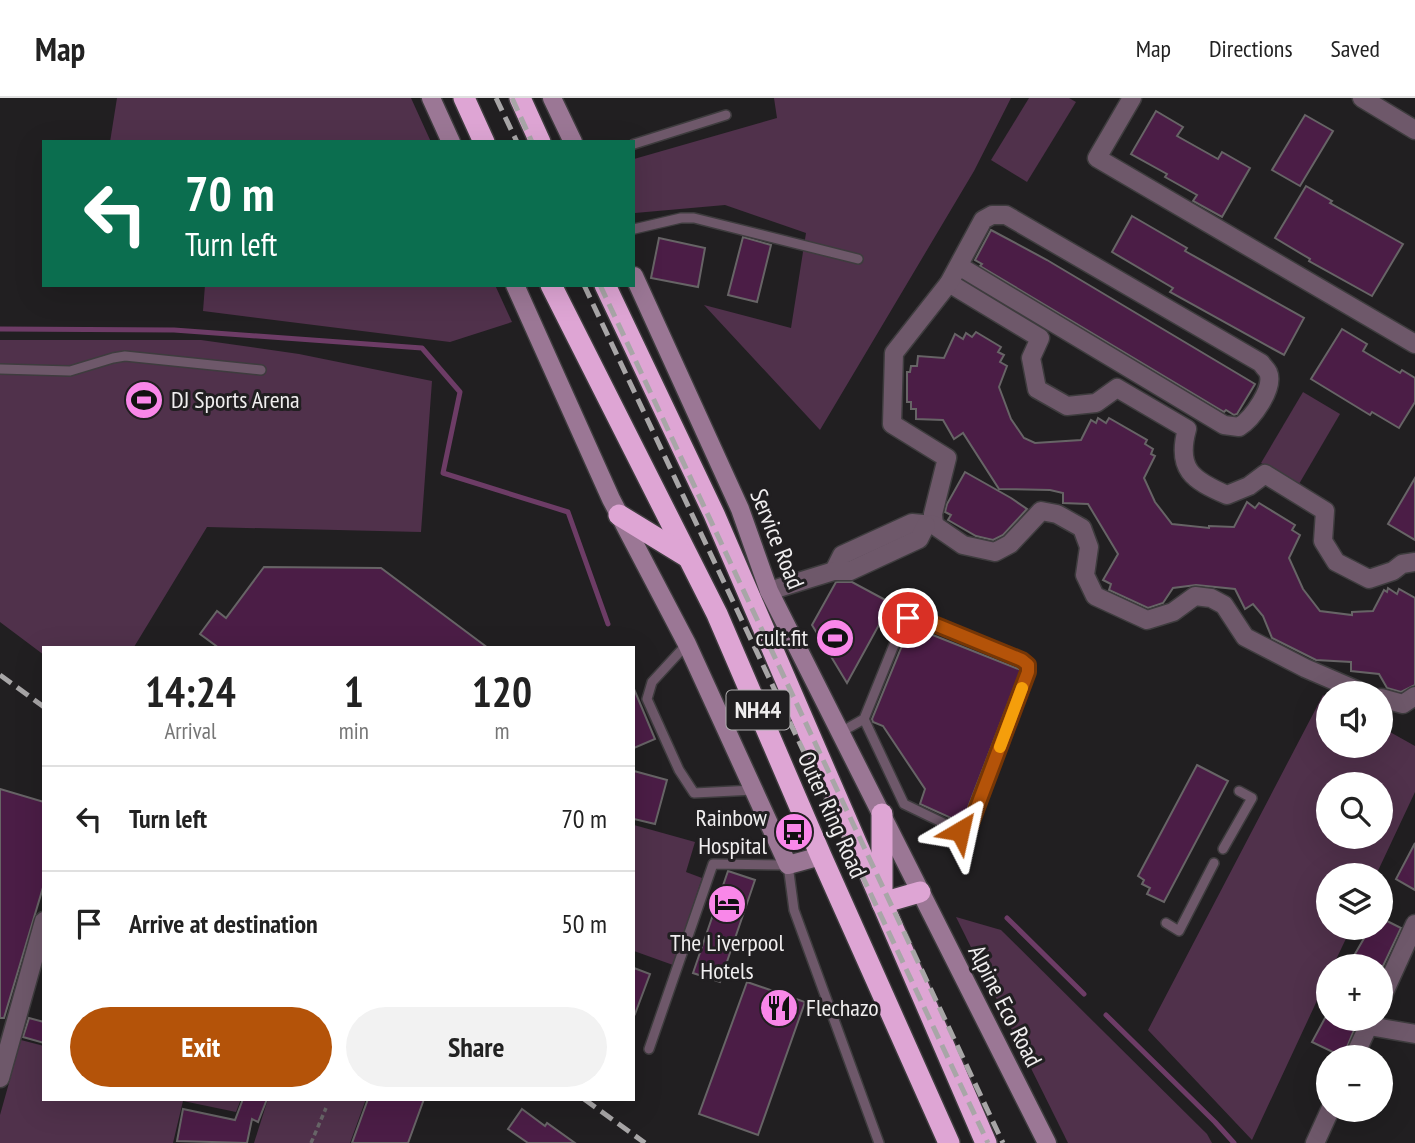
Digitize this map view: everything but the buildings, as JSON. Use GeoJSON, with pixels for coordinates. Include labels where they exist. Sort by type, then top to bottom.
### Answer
{"type":"FeatureCollection","features":[{"type":"Feature","properties":{"kind":"highway"},"geometry":{"type":"LineString","coordinates":[[464,98],[483,140]]}},
{"type":"Feature","properties":{"kind":"highway"},"geometry":{"type":"LineString","coordinates":[[520,98],[539,140]]}},
{"type":"Feature","properties":{"kind":"highway","name":"Outer Ring Road"},"geometry":{"type":"LineString","coordinates":[[552,287],[717,614],[949,1143]]}},
{"type":"Feature","properties":{"kind":"highway","name":"Outer Ring Road"},"geometry":{"type":"LineString","coordinates":[[606,287],[714,514],[986,1143]]}},
{"type":"Feature","properties":{"kind":"highway"},"geometry":{"type":"LineString","coordinates":[[619,514],[686,556]]}},
{"type":"Feature","properties":{"kind":"highway"},"geometry":{"type":"LineString","coordinates":[[882,814],[882,903],[919,892]]}},
{"type":"Feature","properties":{"kind":"street"},"geometry":{"type":"LineString","coordinates":[[431,98],[450,140]]}},
{"type":"Feature","properties":{"kind":"street"},"geometry":{"type":"LineString","coordinates":[[552,98],[572,140]]}},
{"type":"Feature","properties":{"kind":"street"},"geometry":{"type":"LineString","coordinates":[[1132,98],[1097,158],[1415,344]]}},
{"type":"Feature","properties":{"kind":"street"},"geometry":{"type":"LineString","coordinates":[[1362,98],[1415,130]]}},
{"type":"Feature","properties":{"kind":"street"},"geometry":{"type":"LineString","coordinates":[[930,525],[947,458],[892,424],[894,353],[949,283],[983,220],[992,215],[1006,215],[1261,363],[1268,372],[1269,386],[1249,421],[1239,427],[1224,425],[959,266]]}},
{"type":"Feature","properties":{"kind":"street","name":"Service Road"},"geometry":{"type":"LineString","coordinates":[[635,278],[740,509],[769,591],[919,892]]}},
{"type":"Feature","properties":{"kind":"street"},"geometry":{"type":"LineString","coordinates":[[949,283],[1040,338],[1031,358],[1037,389],[1067,406],[1096,404],[1117,388],[1186,429],[1182,447],[1185,467],[1205,485],[1227,495],[1249,486],[1265,474],[1325,512],[1323,541],[1336,562],[1369,579],[1393,571],[1402,564],[1415,562]]}},
{"type":"Feature","properties":{"kind":"street"},"geometry":{"type":"LineString","coordinates":[[516,287],[619,514],[687,644],[788,864],[821,856]]}},
{"type":"Feature","properties":{"kind":"street"},"geometry":{"type":"LineString","coordinates":[[1153,409],[1163,389]]}},
{"type":"Feature","properties":{"kind":"street"},"geometry":{"type":"LineString","coordinates":[[769,591],[834,570],[842,555],[912,523],[930,525],[963,545],[995,552],[1010,544],[1041,511],[1057,514],[1082,528],[1089,547],[1085,575],[1095,596],[1147,620],[1173,612],[1195,596],[1211,598],[1224,605],[1245,637],[1335,681]]}},
{"type":"Feature","properties":{"kind":"street"},"geometry":{"type":"LineString","coordinates":[[1393,701],[1403,704],[1415,696]]}},
{"type":"Feature","properties":{"kind":"street","name":"Alpine Eco Road"},"geometry":{"type":"LineString","coordinates":[[919,892],[1047,1143]]}},
{"type":"Feature","properties":{"kind":"street"},"geometry":{"type":"LineString","coordinates":[[1393,973],[1415,924]]}},
{"type":"Feature","properties":{"kind":"street"},"geometry":{"type":"LineString","coordinates":[[0,1078],[42,928]]}},
{"type":"Feature","properties":{"kind":"street"},"geometry":{"type":"LineString","coordinates":[[1393,1028],[1415,1034]]}},
{"type":"Feature","properties":{"kind":"street"},"geometry":{"type":"LineString","coordinates":[[1315,1143],[1325,1122]]}},
{"type":"Feature","properties":{"kind":"lane"},"geometry":{"type":"LineString","coordinates":[[635,144],[726,115]]}},
{"type":"Feature","properties":{"kind":"lane"},"geometry":{"type":"LineString","coordinates":[[635,229],[681,218],[694,218],[858,259]]}},
{"type":"Feature","properties":{"kind":"lane"},"geometry":{"type":"LineString","coordinates":[[0,369],[70,371],[125,356],[261,370]]}},
{"type":"Feature","properties":{"kind":"lane"},"geometry":{"type":"LineString","coordinates":[[841,732],[864,719],[902,625],[908,618],[917,617],[1022,660],[1028,665],[1028,672],[966,831],[960,831],[904,804],[864,719]]}},
{"type":"Feature","properties":{"kind":"lane"},"geometry":{"type":"LineString","coordinates":[[687,644],[652,682],[647,699],[679,770],[694,793],[754,790]]}},
{"type":"Feature","properties":{"kind":"lane"},"geometry":{"type":"LineString","coordinates":[[1223,849],[1252,797],[1239,791]]}},
{"type":"Feature","properties":{"kind":"lane"},"geometry":{"type":"LineString","coordinates":[[882,814],[904,804]]}},
{"type":"Feature","properties":{"kind":"lane"},"geometry":{"type":"LineString","coordinates":[[1166,923],[1179,931],[1214,863]]}},
{"type":"Feature","properties":{"kind":"lane"},"geometry":{"type":"LineString","coordinates":[[649,1049],[713,864],[788,864],[794,910],[879,1143]]}},
{"type":"Feature","properties":{"kind":"path"},"geometry":{"type":"LineString","coordinates":[[311,1143],[326,1108]]}},
{"type":"Feature","properties":{"kind":"shaded area"},"geometry":{"type":"Polygon","coordinates":[[[117,98],[411,98],[430,140],[110,140],[117,98]]]}},
{"type":"Feature","properties":{"kind":"shaded area"},"geometry":{"type":"Polygon","coordinates":[[[774,98],[1011,98],[974,171],[820,430],[704,305],[791,328],[806,233],[725,205],[635,213],[635,159],[777,118],[774,98]]]}},
{"type":"Feature","properties":{"kind":"shaded area"},"geometry":{"type":"Polygon","coordinates":[[[1029,98],[1069,98],[1076,102],[1027,182],[991,160],[1029,98]]]}},
{"type":"Feature","properties":{"kind":"shaded area"},"geometry":{"type":"Polygon","coordinates":[[[205,287],[496,287],[512,322],[450,342],[203,311],[205,287]]]}},
{"type":"Feature","properties":{"kind":"shaded area"},"geometry":{"type":"Polygon","coordinates":[[[0,340],[201,340],[299,354],[432,381],[421,532],[207,527],[135,646],[42,646],[42,654],[0,622],[0,340]]]}},
{"type":"Feature","properties":{"kind":"shaded area"},"geometry":{"type":"Polygon","coordinates":[[[1303,392],[1340,414],[1299,484],[1261,463],[1303,392]]]}},
{"type":"Feature","properties":{"kind":"shaded area"},"geometry":{"type":"Polygon","coordinates":[[[1316,708],[1316,758],[1393,758],[1393,734],[1415,746],[1415,792],[1393,839],[1393,772],[1316,772],[1316,849],[1388,849],[1382,863],[1316,863],[1316,940],[1345,940],[1339,954],[1316,954],[1316,1003],[1252,1140],[1148,1030],[1316,708]]]}},
{"type":"Feature","properties":{"kind":"shaded area"},"geometry":{"type":"Polygon","coordinates":[[[635,825],[695,842],[686,872],[702,878],[673,965],[635,951],[635,825]]]}},
{"type":"Feature","properties":{"kind":"shaded area"},"geometry":{"type":"Polygon","coordinates":[[[956,917],[1001,930],[1207,1134],[1212,1143],[1068,1143],[956,917]]]}},
{"type":"Feature","properties":{"kind":"shaded area"},"geometry":{"type":"Polygon","coordinates":[[[21,1040],[42,1045],[42,1101],[183,1101],[173,1143],[0,1143],[0,1115],[21,1040]]]}},
{"type":"Feature","properties":{"kind":"shaded area"},"geometry":{"type":"Polygon","coordinates":[[[183,1101],[240,1101],[236,1112],[183,1101]]]}},
{"type":"Feature","properties":{"kind":"shaded area"},"geometry":{"type":"Polygon","coordinates":[[[267,1101],[365,1101],[350,1143],[254,1143],[267,1101]]]}},
{"type":"Feature","properties":{"kind":"waterway"},"geometry":{"type":"LineString","coordinates":[[0,329],[174,330],[422,348],[460,392],[443,473],[568,512],[608,624]]}},
{"type":"Feature","properties":{"kind":"waterway"},"geometry":{"type":"LineString","coordinates":[[1007,918],[1084,994]]}},
{"type":"Feature","properties":{"kind":"waterway"},"geometry":{"type":"LineString","coordinates":[[1106,1015],[1234,1143]]}},
{"type":"Feature","properties":{"kind":"railway"},"geometry":{"type":"LineString","coordinates":[[496,98],[516,140]]}},
{"type":"Feature","properties":{"kind":"railway"},"geometry":{"type":"LineString","coordinates":[[512,98],[531,140]]}},
{"type":"Feature","properties":{"kind":"railway"},"geometry":{"type":"LineString","coordinates":[[585,287],[988,1143]]}},
{"type":"Feature","properties":{"kind":"railway"},"geometry":{"type":"LineString","coordinates":[[601,287],[1003,1143]]}},
{"type":"Feature","properties":{"kind":"railway"},"geometry":{"type":"LineString","coordinates":[[0,675],[42,706]]}},
{"type":"Feature","properties":{"kind":"railway"},"geometry":{"type":"LineString","coordinates":[[587,1101],[645,1143]]}},
{"type":"Feature","properties":{"kind":"slow traffic"},"geometry":{"type":"LineString","coordinates":[[1000,747],[1022,688]]}},
{"type":"Feature","properties":{"kind":"place","name":"DJ Sports Arena"},"geometry":{"type":"Point","coordinates":[144,400]}},
{"type":"Feature","properties":{"kind":"place","name":"cult.fit"},"geometry":{"type":"Point","coordinates":[835,638]}},
{"type":"Feature","properties":{"kind":"place","name":"Rainbow Hospital"},"geometry":{"type":"Point","coordinates":[794,832]}},
{"type":"Feature","properties":{"kind":"place","name":"The Liverpool Hotels"},"geometry":{"type":"Point","coordinates":[727,904]}},
{"type":"Feature","properties":{"kind":"place","name":"Flechazo"},"geometry":{"type":"Point","coordinates":[779,1008]}},
{"type":"Feature","properties":{"kind":"route"},"geometry":{"type":"LineString","coordinates":[[908,618],[917,617],[1022,660],[1028,665],[1028,672],[970,826],[966,831],[960,831]]}}]}
